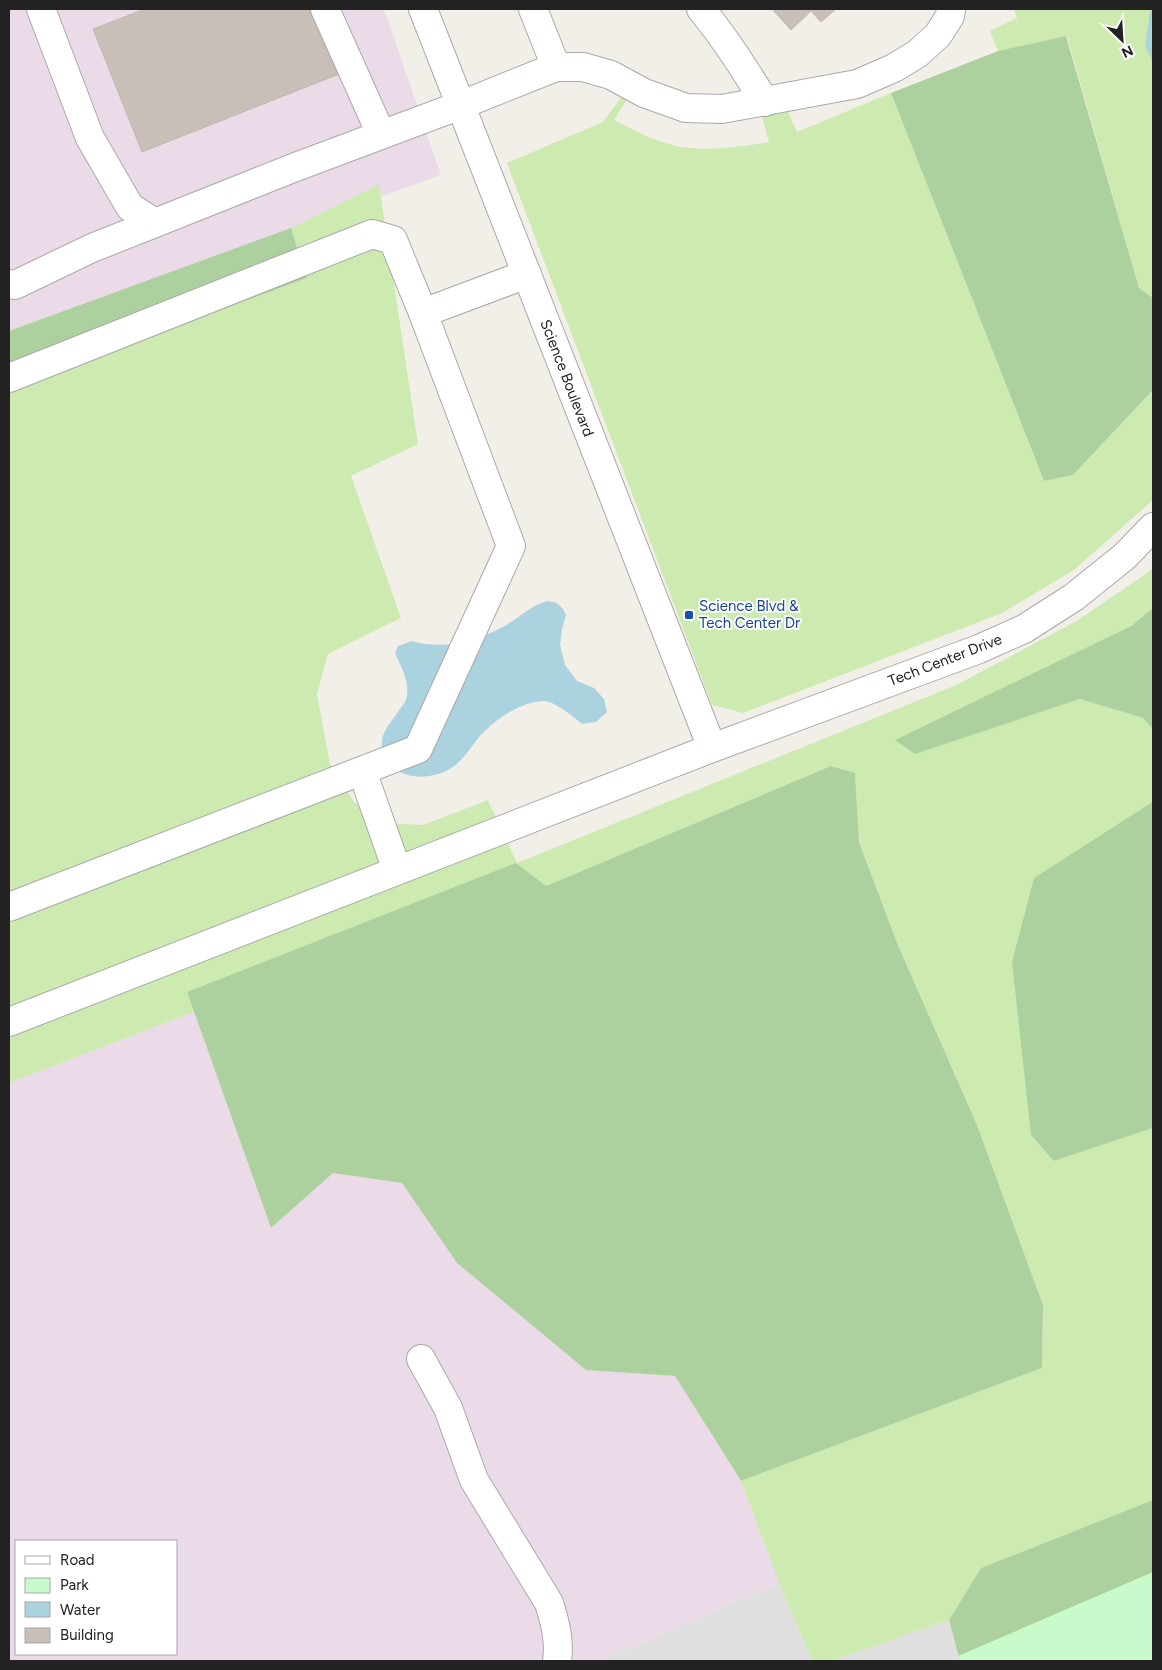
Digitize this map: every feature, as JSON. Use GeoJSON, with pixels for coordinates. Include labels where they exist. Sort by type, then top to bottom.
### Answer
{"type":"FeatureCollection","features":[{"type":"Feature","properties":{"kind":"street"},"geometry":{"type":"LineString","coordinates":[[42,9],[90,138],[130,206],[155,223]]}},
{"type":"Feature","properties":{"kind":"street"},"geometry":{"type":"LineString","coordinates":[[325,9],[381,134]]}},
{"type":"Feature","properties":{"kind":"street","name":"Science Boulevard"},"geometry":{"type":"LineString","coordinates":[[423,9],[712,748]]}},
{"type":"Feature","properties":{"kind":"street"},"geometry":{"type":"LineString","coordinates":[[533,9],[556,67]]}},
{"type":"Feature","properties":{"kind":"street"},"geometry":{"type":"LineString","coordinates":[[700,9],[716,27],[738,58],[765,102]]}},
{"type":"Feature","properties":{"kind":"street"},"geometry":{"type":"LineString","coordinates":[[9,284],[15,285],[92,248],[556,67],[583,68],[611,75],[644,93],[686,108],[722,109],[857,84],[894,68],[917,54],[938,35],[950,16],[951,9]]}},
{"type":"Feature","properties":{"kind":"street"},"geometry":{"type":"LineString","coordinates":[[9,378],[372,234],[393,240],[423,313],[511,546],[418,749],[9,907]]}},
{"type":"Feature","properties":{"kind":"street"},"geometry":{"type":"LineString","coordinates":[[423,313],[527,274]]}},
{"type":"Feature","properties":{"kind":"street","name":"Tech Center Drive"},"geometry":{"type":"LineString","coordinates":[[9,1022],[712,748],[979,649],[1024,628],[1074,596],[1125,556],[1153,528]]}},
{"type":"Feature","properties":{"kind":"street"},"geometry":{"type":"LineString","coordinates":[[362,771],[397,870]]}},
{"type":"Feature","properties":{"kind":"street"},"geometry":{"type":"LineString","coordinates":[[421,1359],[452,1416],[474,1480],[549,1603],[556,1625],[558,1653],[556,1661]]}},
{"type":"Feature","properties":{"kind":"shaded area"},"geometry":{"type":"Polygon","coordinates":[[[9,9],[384,9],[441,175],[9,331],[9,9]]]}},
{"type":"Feature","properties":{"kind":"shaded area"},"geometry":{"type":"Polygon","coordinates":[[[194,1012],[271,1228],[333,1173],[402,1183],[457,1263],[586,1370],[675,1376],[741,1481],[779,1583],[600,1661],[9,1661],[9,1083],[194,1012]]]}},
{"type":"Feature","properties":{"kind":"shaded area"},"geometry":{"type":"Polygon","coordinates":[[[779,1583],[812,1661],[600,1661],[779,1583]]]}},
{"type":"Feature","properties":{"kind":"shaded area"},"geometry":{"type":"Polygon","coordinates":[[[949,1620],[960,1661],[830,1661],[949,1620]]]}},
{"type":"Feature","properties":{"kind":"green space"},"geometry":{"type":"Polygon","coordinates":[[[1014,9],[1153,9],[1153,298],[1139,288],[1067,36],[998,51],[990,31],[1017,18],[1014,9]]]}},
{"type":"Feature","properties":{"kind":"green space"},"geometry":{"type":"Polygon","coordinates":[[[1066,36],[1139,288],[1153,298],[1153,390],[1073,475],[1044,481],[891,93],[998,51],[1066,36]]]}},
{"type":"Feature","properties":{"kind":"green space"},"geometry":{"type":"Polygon","coordinates":[[[891,93],[1044,481],[1073,475],[1153,390],[1153,500],[1074,570],[1002,613],[743,713],[712,705],[507,163],[603,122],[622,96],[627,99],[614,120],[644,135],[668,144],[687,148],[711,149],[769,142],[762,117],[787,109],[797,132],[891,93]]]}},
{"type":"Feature","properties":{"kind":"green space"},"geometry":{"type":"Polygon","coordinates":[[[379,184],[418,444],[351,476],[401,618],[328,654],[317,694],[330,764],[354,802],[388,823],[423,825],[488,800],[517,863],[956,685],[1075,622],[1153,569],[1153,608],[1131,626],[896,740],[915,753],[1080,699],[1143,718],[1153,729],[1153,801],[1054,1161],[1153,1128],[1153,1500],[981,1568],[949,1620],[830,1661],[812,1661],[779,1583],[741,1481],[1042,1368],[1043,1305],[977,1125],[897,943],[859,842],[855,773],[831,766],[546,886],[187,992],[194,1012],[9,1083],[9,387],[307,278],[291,228],[379,184]]]}},
{"type":"Feature","properties":{"kind":"green space"},"geometry":{"type":"Polygon","coordinates":[[[291,228],[307,278],[9,387],[9,331],[291,228]]]}},
{"type":"Feature","properties":{"kind":"green space"},"geometry":{"type":"Polygon","coordinates":[[[1153,608],[1153,729],[1143,718],[1080,699],[915,754],[895,740],[1131,626],[1153,608]]]}},
{"type":"Feature","properties":{"kind":"green space"},"geometry":{"type":"Polygon","coordinates":[[[831,766],[855,773],[859,842],[897,943],[977,1125],[1043,1305],[1042,1368],[741,1481],[675,1376],[586,1370],[457,1263],[402,1183],[333,1173],[271,1228],[187,992],[516,863],[546,886],[831,766]]]}},
{"type":"Feature","properties":{"kind":"green space"},"geometry":{"type":"Polygon","coordinates":[[[1153,801],[1153,1128],[1054,1161],[1031,1135],[1012,962],[1034,878],[1153,801]]]}},
{"type":"Feature","properties":{"kind":"green space"},"geometry":{"type":"Polygon","coordinates":[[[1153,1500],[1153,1661],[960,1661],[949,1620],[981,1568],[1153,1500]]]}},
{"type":"Feature","properties":{"kind":"green space"},"geometry":{"type":"Polygon","coordinates":[[[1153,1572],[1153,1661],[960,1661],[958,1656],[1153,1572]]]}},
{"type":"Feature","properties":{"kind":"water"},"geometry":{"type":"Polygon","coordinates":[[[1153,9],[1153,63],[1145,45],[1153,9]]]}},
{"type":"Feature","properties":{"kind":"water"},"geometry":{"type":"Polygon","coordinates":[[[548,601],[557,603],[566,615],[560,645],[565,665],[577,681],[594,688],[604,699],[607,712],[596,722],[582,724],[564,710],[548,702],[526,704],[508,713],[492,725],[479,737],[467,754],[456,765],[440,774],[419,777],[400,772],[396,769],[385,756],[382,743],[385,731],[405,702],[407,694],[405,675],[395,653],[398,646],[412,641],[436,645],[474,639],[497,630],[532,608],[548,601]]]}},
{"type":"Feature","properties":{"kind":"building"},"geometry":{"type":"Polygon","coordinates":[[[145,9],[313,9],[339,74],[142,152],[93,29],[145,9]]]}},
{"type":"Feature","properties":{"kind":"building"},"geometry":{"type":"Polygon","coordinates":[[[772,9],[836,9],[821,22],[811,11],[791,30],[772,9]]]}},
{"type":"Feature","properties":{"kind":"place","name":"Science Blvd & Tech Center Dr"},"geometry":{"type":"Point","coordinates":[689,615]}}]}
